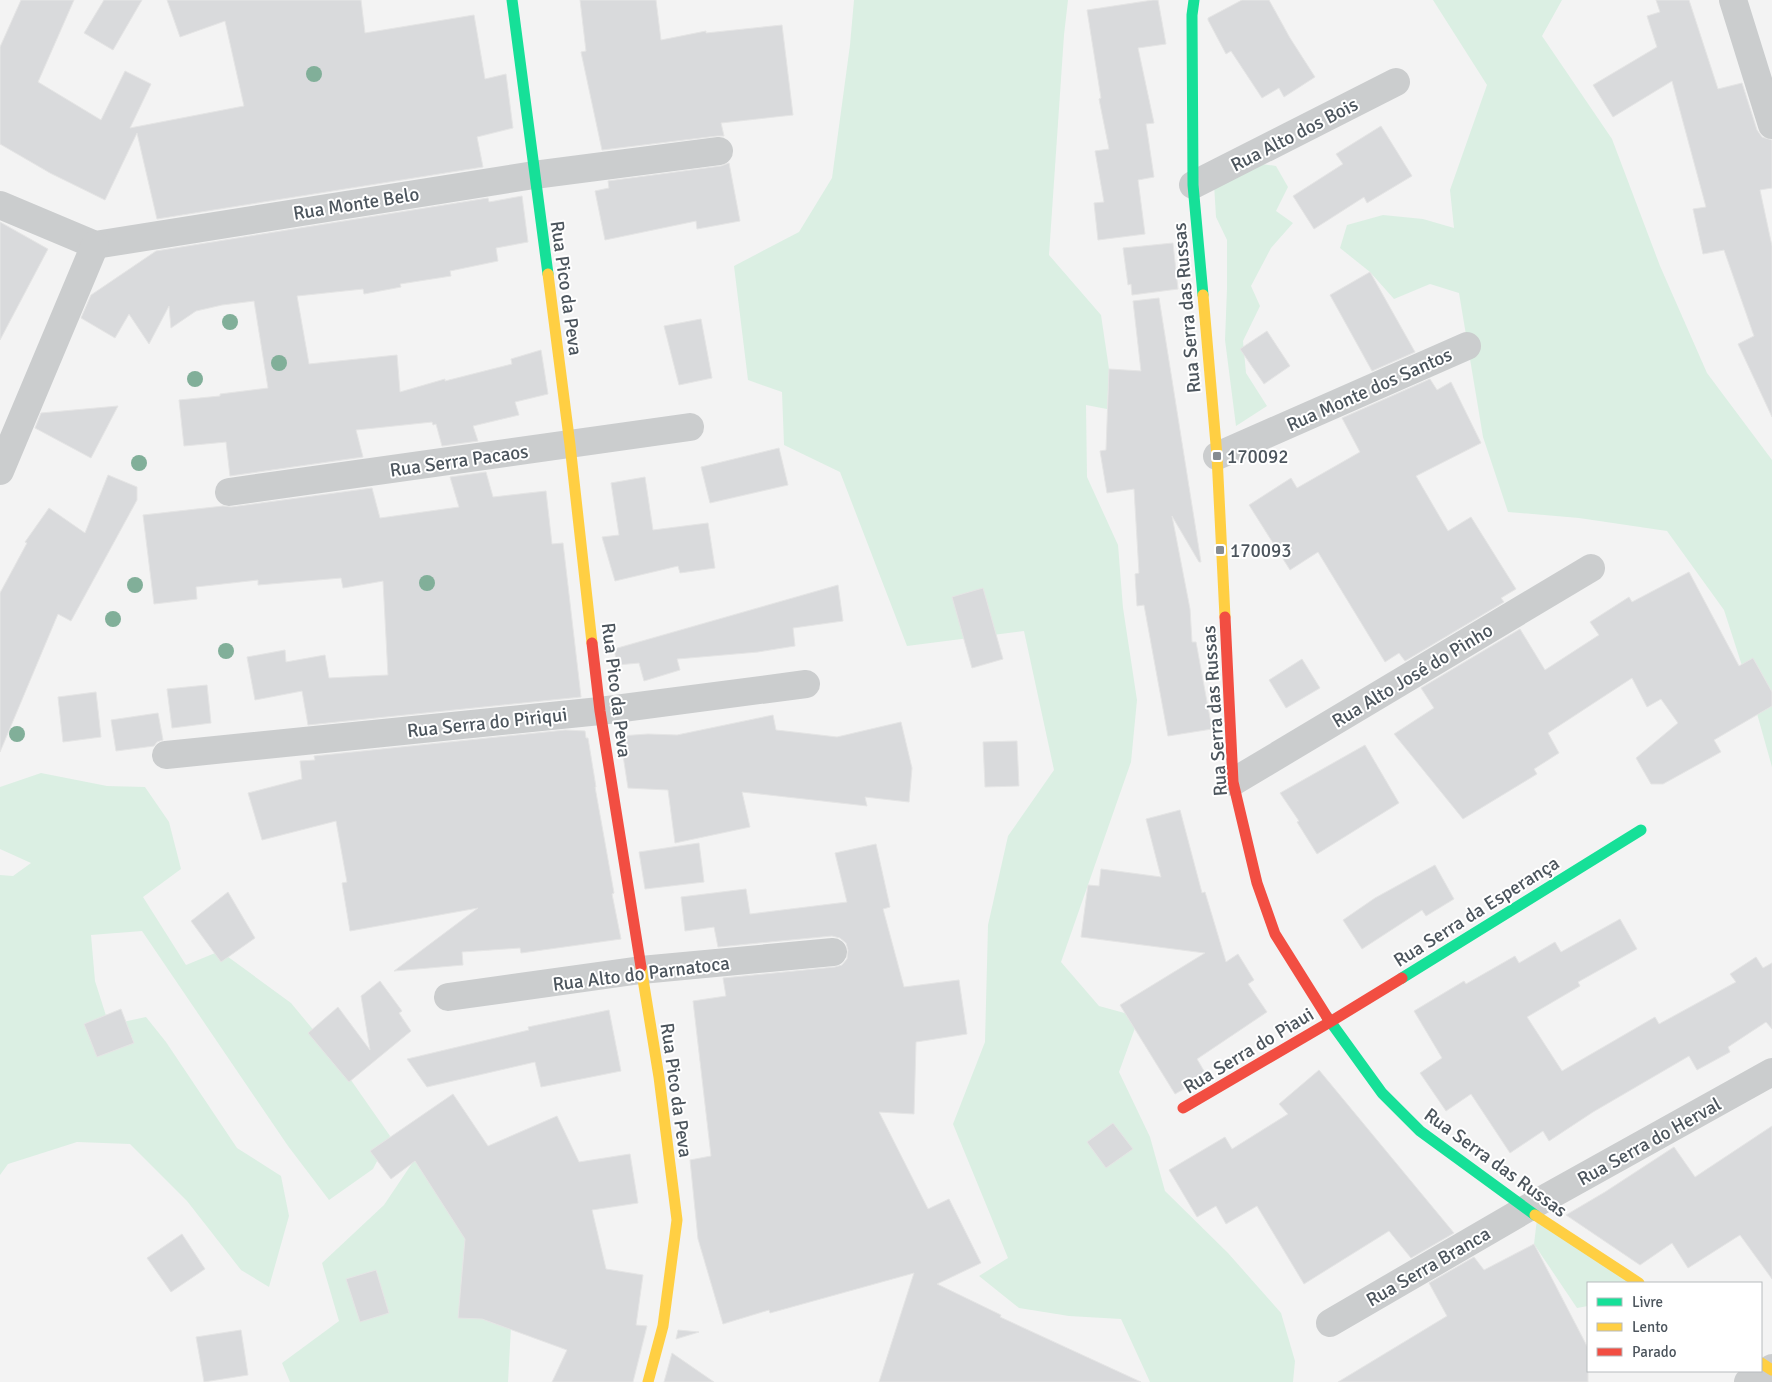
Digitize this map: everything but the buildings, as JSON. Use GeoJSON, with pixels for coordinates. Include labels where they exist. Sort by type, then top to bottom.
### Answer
{"type":"FeatureCollection","features":[{"type":"Feature","properties":{"kind":"street","name":"Rua Pico da Peva"},"geometry":{"type":"LineString","coordinates":[[512,0],[570,445],[600,711],[659,1077],[677,1220],[663,1326],[648,1382]]}},
{"type":"Feature","properties":{"kind":"street","name":"Rua Serra das Russas"},"geometry":{"type":"LineString","coordinates":[[1194,0],[1192,16],[1193,185],[1217,456],[1233,782],[1256,882],[1275,934],[1330,1022],[1382,1092],[1420,1131],[1526,1209],[1637,1282]]}},
{"type":"Feature","properties":{"kind":"street"},"geometry":{"type":"LineString","coordinates":[[1733,0],[1772,125]]}},
{"type":"Feature","properties":{"kind":"street","name":"Rua Alto dos Bois"},"geometry":{"type":"LineString","coordinates":[[1193,185],[1396,82]]}},
{"type":"Feature","properties":{"kind":"street","name":"Rua Monte Belo"},"geometry":{"type":"LineString","coordinates":[[95,245],[534,174],[719,151]]}},
{"type":"Feature","properties":{"kind":"street"},"geometry":{"type":"LineString","coordinates":[[0,205],[95,245],[0,471]]}},
{"type":"Feature","properties":{"kind":"street","name":"Rua Monte dos Santos"},"geometry":{"type":"LineString","coordinates":[[1217,456],[1467,346]]}},
{"type":"Feature","properties":{"kind":"street","name":"Rua Serra Pacaos"},"geometry":{"type":"LineString","coordinates":[[229,492],[690,427]]}},
{"type":"Feature","properties":{"kind":"street","name":"Rua Alto José do Pinho"},"geometry":{"type":"LineString","coordinates":[[1233,782],[1591,568]]}},
{"type":"Feature","properties":{"kind":"street","name":"Rua Serra do Piriqui"},"geometry":{"type":"LineString","coordinates":[[166,755],[600,711],[806,684]]}},
{"type":"Feature","properties":{"kind":"street","name":"Rua Serra da Esperança"},"geometry":{"type":"LineString","coordinates":[[1330,1022],[1641,830]]}},
{"type":"Feature","properties":{"kind":"street","name":"Rua Alto do Parnatoca"},"geometry":{"type":"LineString","coordinates":[[448,997],[642,970],[833,952]]}},
{"type":"Feature","properties":{"kind":"street","name":"Rua Serra do Piaui"},"geometry":{"type":"LineString","coordinates":[[1183,1108],[1330,1022]]}},
{"type":"Feature","properties":{"kind":"street","name":"Rua Serra do Herval"},"geometry":{"type":"LineString","coordinates":[[1526,1209],[1772,1072]]}},
{"type":"Feature","properties":{"kind":"street","name":"Rua Serra Branca"},"geometry":{"type":"LineString","coordinates":[[1330,1323],[1526,1209]]}},
{"type":"Feature","properties":{"kind":"green space"},"geometry":{"type":"Polygon","coordinates":[[[854,0],[1068,0],[1049,255],[1101,315],[1109,369],[1107,409],[1086,405],[1087,477],[1118,545],[1123,608],[1137,700],[1131,762],[1061,962],[1099,1006],[1139,1017],[1119,1072],[1150,1137],[1165,1191],[1228,1253],[1281,1313],[1295,1361],[1293,1382],[1150,1382],[1121,1319],[1069,1316],[1019,1308],[979,1276],[1008,1258],[953,1124],[985,1042],[988,925],[1008,836],[1054,770],[1024,631],[907,646],[840,472],[784,445],[782,392],[748,380],[734,266],[799,232],[832,178],[850,45],[854,0]]]}},
{"type":"Feature","properties":{"kind":"green space"},"geometry":{"type":"Polygon","coordinates":[[[1433,0],[1562,0],[1542,36],[1612,139],[1660,266],[1707,373],[1772,460],[1772,767],[1724,610],[1667,531],[1579,518],[1508,512],[1483,437],[1459,293],[1430,284],[1394,299],[1370,272],[1340,248],[1347,225],[1383,215],[1423,219],[1454,228],[1450,190],[1487,85],[1433,0]]]}},
{"type":"Feature","properties":{"kind":"green space"},"geometry":{"type":"Polygon","coordinates":[[[1249,162],[1276,166],[1288,187],[1276,211],[1293,223],[1271,248],[1251,286],[1260,306],[1243,341],[1246,373],[1267,406],[1236,426],[1225,340],[1227,240],[1216,217],[1214,184],[1249,162]]]}},
{"type":"Feature","properties":{"kind":"green space"},"geometry":{"type":"Polygon","coordinates":[[[41,773],[107,786],[145,787],[169,822],[181,869],[143,897],[186,965],[220,951],[291,1003],[330,1050],[390,1136],[373,1169],[329,1200],[288,1146],[142,931],[91,935],[95,981],[109,1025],[146,1017],[166,1042],[237,1148],[281,1176],[289,1216],[269,1287],[241,1270],[187,1201],[130,1144],[77,1142],[8,1164],[0,1175],[0,875],[13,876],[31,863],[0,849],[0,787],[41,773]]]}},
{"type":"Feature","properties":{"kind":"green space"},"geometry":{"type":"Polygon","coordinates":[[[419,1153],[457,1181],[511,1327],[508,1382],[290,1382],[282,1363],[339,1321],[322,1263],[384,1205],[419,1153]]]}},
{"type":"Feature","properties":{"kind":"green space"},"geometry":{"type":"Polygon","coordinates":[[[1537,1219],[1633,1282],[1587,1282],[1587,1306],[1577,1308],[1534,1244],[1537,1219]]]}},
{"type":"Feature","properties":{"kind":"traffic: fast"},"geometry":{"type":"LineString","coordinates":[[512,0],[548,274]]}},
{"type":"Feature","properties":{"kind":"traffic: fast"},"geometry":{"type":"LineString","coordinates":[[1194,0],[1192,15],[1193,185],[1203,295]]}},
{"type":"Feature","properties":{"kind":"traffic: fast"},"geometry":{"type":"LineString","coordinates":[[1402,978],[1641,830]]}},
{"type":"Feature","properties":{"kind":"traffic: fast"},"geometry":{"type":"LineString","coordinates":[[1327,1017],[1382,1093],[1420,1131],[1535,1215]]}},
{"type":"Feature","properties":{"kind":"traffic: slow"},"geometry":{"type":"LineString","coordinates":[[548,274],[570,445],[592,643]]}},
{"type":"Feature","properties":{"kind":"traffic: slow"},"geometry":{"type":"LineString","coordinates":[[1203,295],[1217,456],[1225,617]]}},
{"type":"Feature","properties":{"kind":"traffic: slow"},"geometry":{"type":"LineString","coordinates":[[641,967],[659,1077],[677,1220],[663,1326],[648,1382]]}},
{"type":"Feature","properties":{"kind":"traffic: slow"},"geometry":{"type":"LineString","coordinates":[[1535,1215],[1637,1282]]}},
{"type":"Feature","properties":{"kind":"traffic: slow"},"geometry":{"type":"LineString","coordinates":[[1762,1364],[1772,1370]]}},
{"type":"Feature","properties":{"kind":"traffic: jam"},"geometry":{"type":"LineString","coordinates":[[1225,617],[1233,782],[1257,883],[1275,934],[1327,1017]]}},
{"type":"Feature","properties":{"kind":"traffic: jam"},"geometry":{"type":"LineString","coordinates":[[592,643],[600,711],[641,967]]}},
{"type":"Feature","properties":{"kind":"traffic: jam"},"geometry":{"type":"LineString","coordinates":[[1183,1108],[1402,978]]}},
{"type":"Feature","properties":{"kind":"place","name":"170092"},"geometry":{"type":"Point","coordinates":[1217,456]}},
{"type":"Feature","properties":{"kind":"place","name":"170093"},"geometry":{"type":"Point","coordinates":[1220,550]}}]}
